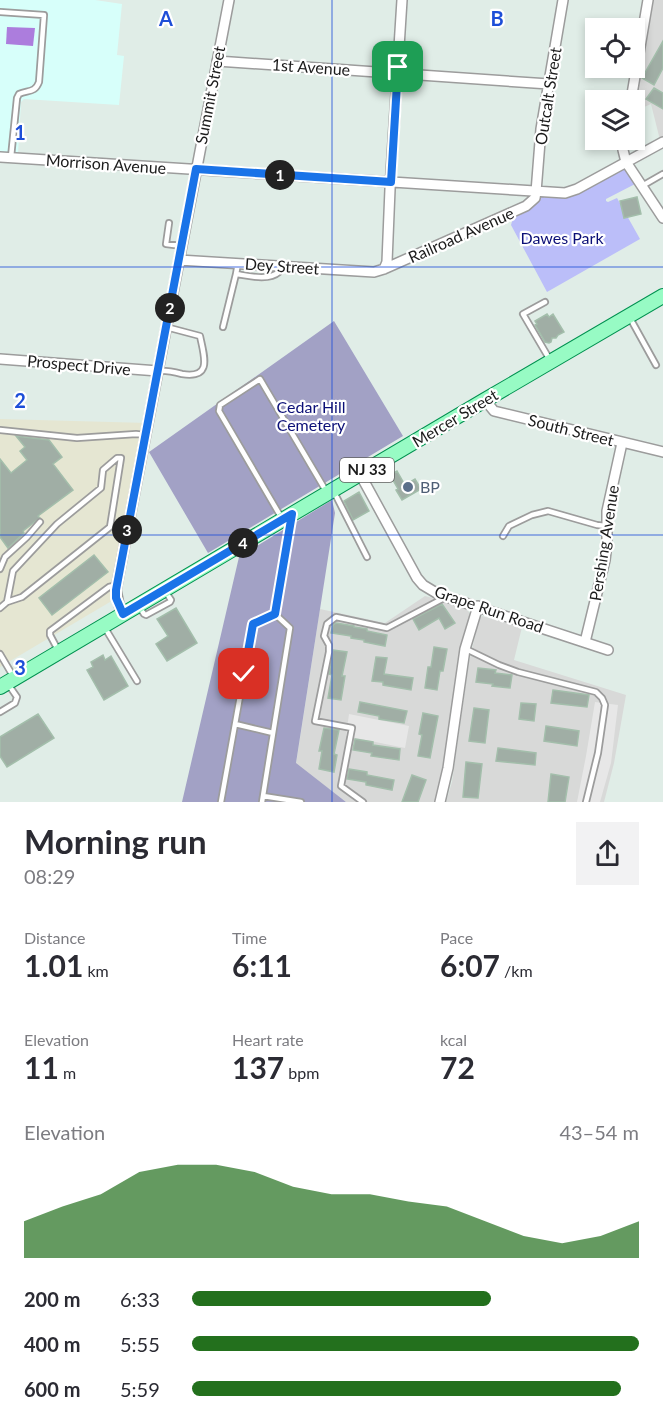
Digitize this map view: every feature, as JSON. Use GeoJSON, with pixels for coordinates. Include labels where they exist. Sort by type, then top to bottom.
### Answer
{"type":"FeatureCollection","features":[{"type":"Feature","properties":{"kind":"main road","name":"Mercer Street"},"geometry":{"type":"LineString","coordinates":[[7,683],[663,296]]}},
{"type":"Feature","properties":{"kind":"street","name":"Summit Street"},"geometry":{"type":"LineString","coordinates":[[123,614],[116,598],[117,585],[229,0]]}},
{"type":"Feature","properties":{"kind":"street"},"geometry":{"type":"LineString","coordinates":[[384,269],[387,262],[402,0]]}},
{"type":"Feature","properties":{"kind":"street","name":"Outcalt Street"},"geometry":{"type":"LineString","coordinates":[[536,192],[541,129],[563,0]]}},
{"type":"Feature","properties":{"kind":"street"},"geometry":{"type":"LineString","coordinates":[[633,90],[648,0]]}},
{"type":"Feature","properties":{"kind":"street","name":"1st Avenue"},"geometry":{"type":"LineString","coordinates":[[217,60],[549,84]]}},
{"type":"Feature","properties":{"kind":"street"},"geometry":{"type":"LineString","coordinates":[[536,192],[565,193],[572,191],[663,142]]}},
{"type":"Feature","properties":{"kind":"street"},"geometry":{"type":"LineString","coordinates":[[623,150],[627,162],[663,218]]}},
{"type":"Feature","properties":{"kind":"street","name":"Morrison Avenue"},"geometry":{"type":"LineString","coordinates":[[0,157],[536,192]]}},
{"type":"Feature","properties":{"kind":"street","name":"Railroad Avenue"},"geometry":{"type":"LineString","coordinates":[[384,269],[526,206],[535,198],[536,192]]}},
{"type":"Feature","properties":{"kind":"street","name":"Dey Street"},"geometry":{"type":"LineString","coordinates":[[179,260],[374,272],[384,269]]}},
{"type":"Feature","properties":{"kind":"street","name":"Prospect Drive"},"geometry":{"type":"LineString","coordinates":[[0,359],[158,371]]}},
{"type":"Feature","properties":{"kind":"street","name":"South Street"},"geometry":{"type":"LineString","coordinates":[[485,400],[494,411],[663,452]]}},
{"type":"Feature","properties":{"kind":"street","name":"Pershing Avenue"},"geometry":{"type":"LineString","coordinates":[[585,642],[607,544],[607,511],[621,443]]}},
{"type":"Feature","properties":{"kind":"street","name":"Grape Run Road"},"geometry":{"type":"LineString","coordinates":[[360,474],[417,578],[431,591],[608,650]]}},
{"type":"Feature","properties":{"kind":"street"},"geometry":{"type":"LineString","coordinates":[[440,802],[448,768],[465,649],[478,606]]}},
{"type":"Feature","properties":{"kind":"lane"},"geometry":{"type":"LineString","coordinates":[[0,12],[44,15],[38,87],[19,94],[17,98],[11,157]]}},
{"type":"Feature","properties":{"kind":"lane"},"geometry":{"type":"LineString","coordinates":[[642,186],[663,174]]}},
{"type":"Feature","properties":{"kind":"lane"},"geometry":{"type":"LineString","coordinates":[[170,223],[165,244],[182,246]]}},
{"type":"Feature","properties":{"kind":"lane"},"geometry":{"type":"LineString","coordinates":[[223,327],[237,263]]}},
{"type":"Feature","properties":{"kind":"lane"},"geometry":{"type":"LineString","coordinates":[[236,274],[272,276],[279,272],[279,266]]}},
{"type":"Feature","properties":{"kind":"lane"},"geometry":{"type":"LineString","coordinates":[[545,302],[523,314],[551,362]]}},
{"type":"Feature","properties":{"kind":"lane"},"geometry":{"type":"LineString","coordinates":[[629,316],[656,365]]}},
{"type":"Feature","properties":{"kind":"lane"},"geometry":{"type":"LineString","coordinates":[[158,371],[199,374],[205,364],[200,336],[166,327]]}},
{"type":"Feature","properties":{"kind":"lane"},"geometry":{"type":"LineString","coordinates":[[275,614],[287,517],[219,411],[220,405],[260,379],[367,556]]}},
{"type":"Feature","properties":{"kind":"lane"},"geometry":{"type":"LineString","coordinates":[[0,430],[77,438],[146,435]]}},
{"type":"Feature","properties":{"kind":"lane"},"geometry":{"type":"LineString","coordinates":[[0,608],[7,602],[22,597],[110,527],[121,458],[117,458],[103,470],[101,488],[57,524],[13,571],[7,602]]}},
{"type":"Feature","properties":{"kind":"lane"},"geometry":{"type":"LineString","coordinates":[[503,536],[509,526],[532,515],[548,511],[606,526]]}},
{"type":"Feature","properties":{"kind":"lane"},"geometry":{"type":"LineString","coordinates":[[0,568],[4,557],[40,522]]}},
{"type":"Feature","properties":{"kind":"lane"},"geometry":{"type":"LineString","coordinates":[[59,652],[50,631],[109,587],[117,585]]}},
{"type":"Feature","properties":{"kind":"lane"},"geometry":{"type":"LineString","coordinates":[[363,802],[341,786],[352,728],[315,721],[329,652],[329,645],[324,636],[327,624],[336,617],[387,628],[446,597]]}},
{"type":"Feature","properties":{"kind":"lane"},"geometry":{"type":"LineString","coordinates":[[221,802],[253,624],[275,614]]}},
{"type":"Feature","properties":{"kind":"lane"},"geometry":{"type":"LineString","coordinates":[[261,802],[290,628],[275,614]]}},
{"type":"Feature","properties":{"kind":"lane"},"geometry":{"type":"LineString","coordinates":[[104,626],[137,681]]}},
{"type":"Feature","properties":{"kind":"lane"},"geometry":{"type":"LineString","coordinates":[[465,649],[518,672],[596,692],[602,698],[604,705],[598,753],[586,802]]}},
{"type":"Feature","properties":{"kind":"lane"},"geometry":{"type":"LineString","coordinates":[[0,654],[7,683],[16,697],[15,703],[0,712]]}},
{"type":"Feature","properties":{"kind":"lane"},"geometry":{"type":"LineString","coordinates":[[235,724],[273,733]]}},
{"type":"Feature","properties":{"kind":"lane"},"geometry":{"type":"LineString","coordinates":[[263,796],[301,802]]}},
{"type":"Feature","properties":{"kind":"shaded area"},"geometry":{"type":"Polygon","coordinates":[[[0,0],[95,0],[122,4],[117,55],[124,56],[119,105],[24,99],[21,102],[18,154],[0,153],[0,0]]]}},
{"type":"Feature","properties":{"kind":"shaded area"},"geometry":{"type":"Polygon","coordinates":[[[653,0],[663,0],[663,139],[660,140],[651,104],[645,107],[645,90],[638,90],[640,78],[645,78],[645,49],[653,0]]]}},
{"type":"Feature","properties":{"kind":"shaded area"},"geometry":{"type":"Polygon","coordinates":[[[7,27],[35,28],[33,46],[6,44],[7,27]]]}},
{"type":"Feature","properties":{"kind":"shaded area"},"geometry":{"type":"Polygon","coordinates":[[[0,419],[148,423],[115,599],[0,667],[0,419]]]}},
{"type":"Feature","properties":{"kind":"shaded area"},"geometry":{"type":"Polygon","coordinates":[[[425,596],[463,606],[469,612],[470,617],[458,658],[446,750],[435,802],[346,802],[296,764],[320,609],[385,623],[425,596]]]}},
{"type":"Feature","properties":{"kind":"shaded area"},"geometry":{"type":"Polygon","coordinates":[[[482,616],[522,627],[514,660],[626,695],[614,763],[604,802],[446,802],[452,782],[469,662],[482,616]]]}},
{"type":"Feature","properties":{"kind":"shaded area"},"geometry":{"type":"Polygon","coordinates":[[[595,702],[618,705],[611,763],[600,802],[577,802],[586,756],[595,702]]]}},
{"type":"Feature","properties":{"kind":"shaded area"},"geometry":{"type":"Polygon","coordinates":[[[349,714],[409,726],[405,748],[346,736],[349,714]]]}},
{"type":"Feature","properties":{"kind":"green space","name":"Dawes Park"},"geometry":{"type":"Polygon","coordinates":[[[626,166],[637,183],[606,201],[617,198],[640,239],[547,292],[511,225],[513,218],[542,197],[566,197],[626,166]]]}},
{"type":"Feature","properties":{"kind":"green space","name":"Cedar Hill Cemetery"},"geometry":{"type":"Polygon","coordinates":[[[334,321],[403,436],[208,553],[149,452],[334,321]]]}},
{"type":"Feature","properties":{"kind":"green space"},"geometry":{"type":"Polygon","coordinates":[[[332,500],[335,513],[296,763],[346,802],[182,802],[239,557],[332,500]]]}},
{"type":"Feature","properties":{"kind":"building"},"geometry":{"type":"Polygon","coordinates":[[[663,41],[663,68],[654,85],[642,78],[645,78],[645,73],[663,41]]]}},
{"type":"Feature","properties":{"kind":"building"},"geometry":{"type":"Polygon","coordinates":[[[654,88],[663,93],[663,109],[646,99],[654,88]]]}},
{"type":"Feature","properties":{"kind":"building"},"geometry":{"type":"Polygon","coordinates":[[[637,197],[641,214],[624,218],[620,201],[637,197]]]}},
{"type":"Feature","properties":{"kind":"building"},"geometry":{"type":"Polygon","coordinates":[[[547,314],[549,317],[553,314],[564,332],[552,338],[549,343],[545,342],[535,325],[537,324],[535,321],[547,314]]]}},
{"type":"Feature","properties":{"kind":"building"},"geometry":{"type":"Polygon","coordinates":[[[16,436],[49,440],[62,457],[53,464],[73,490],[38,516],[40,518],[23,531],[24,533],[8,548],[0,537],[0,459],[11,473],[27,460],[20,451],[25,447],[16,436]]]}},
{"type":"Feature","properties":{"kind":"building","name":"BP"},"geometry":{"type":"Polygon","coordinates":[[[397,471],[405,485],[415,479],[421,489],[402,500],[390,475],[397,471]]]}},
{"type":"Feature","properties":{"kind":"building"},"geometry":{"type":"Polygon","coordinates":[[[359,492],[369,511],[353,520],[344,501],[359,492]]]}},
{"type":"Feature","properties":{"kind":"building"},"geometry":{"type":"Polygon","coordinates":[[[94,555],[108,572],[52,615],[39,598],[94,555]]]}},
{"type":"Feature","properties":{"kind":"building"},"geometry":{"type":"Polygon","coordinates":[[[442,604],[455,623],[445,629],[439,618],[419,630],[413,619],[442,604]]]}},
{"type":"Feature","properties":{"kind":"building"},"geometry":{"type":"Polygon","coordinates":[[[176,608],[197,643],[167,661],[156,644],[168,636],[157,619],[176,608]]]}},
{"type":"Feature","properties":{"kind":"building"},"geometry":{"type":"Polygon","coordinates":[[[336,623],[387,635],[385,646],[331,633],[336,623]]]}},
{"type":"Feature","properties":{"kind":"building"},"geometry":{"type":"Polygon","coordinates":[[[434,647],[447,649],[437,690],[425,688],[434,647]]]}},
{"type":"Feature","properties":{"kind":"building"},"geometry":{"type":"Polygon","coordinates":[[[333,650],[347,652],[342,676],[345,676],[341,700],[328,698],[333,650]]]}},
{"type":"Feature","properties":{"kind":"building"},"geometry":{"type":"Polygon","coordinates":[[[103,655],[105,660],[111,656],[128,686],[104,700],[87,670],[93,667],[91,662],[103,655]]]}},
{"type":"Feature","properties":{"kind":"building"},"geometry":{"type":"Polygon","coordinates":[[[376,657],[387,658],[384,674],[413,678],[411,690],[372,681],[376,657]]]}},
{"type":"Feature","properties":{"kind":"building"},"geometry":{"type":"Polygon","coordinates":[[[478,668],[512,675],[510,688],[476,682],[478,668]]]}},
{"type":"Feature","properties":{"kind":"building"},"geometry":{"type":"Polygon","coordinates":[[[553,690],[589,695],[587,707],[551,703],[553,690]]]}},
{"type":"Feature","properties":{"kind":"building"},"geometry":{"type":"Polygon","coordinates":[[[360,702],[407,711],[404,723],[379,719],[379,716],[358,712],[360,702]]]}},
{"type":"Feature","properties":{"kind":"building"},"geometry":{"type":"Polygon","coordinates":[[[521,703],[536,704],[534,721],[519,719],[521,703]]]}},
{"type":"Feature","properties":{"kind":"building"},"geometry":{"type":"Polygon","coordinates":[[[474,708],[489,710],[485,743],[469,741],[474,708]]]}},
{"type":"Feature","properties":{"kind":"building"},"geometry":{"type":"Polygon","coordinates":[[[423,713],[438,716],[430,758],[418,756],[423,713]]]}},
{"type":"Feature","properties":{"kind":"building"},"geometry":{"type":"Polygon","coordinates":[[[38,714],[54,738],[7,767],[0,756],[0,737],[38,714]]]}},
{"type":"Feature","properties":{"kind":"building"},"geometry":{"type":"Polygon","coordinates":[[[546,726],[579,731],[577,746],[544,741],[546,726]]]}},
{"type":"Feature","properties":{"kind":"building"},"geometry":{"type":"Polygon","coordinates":[[[324,728],[339,730],[334,754],[337,755],[334,772],[319,769],[322,751],[319,751],[324,728]]]}},
{"type":"Feature","properties":{"kind":"building"},"geometry":{"type":"Polygon","coordinates":[[[355,739],[373,742],[373,745],[400,749],[399,760],[371,756],[372,753],[353,750],[355,739]]]}},
{"type":"Feature","properties":{"kind":"building"},"geometry":{"type":"Polygon","coordinates":[[[498,748],[536,753],[535,765],[496,761],[498,748]]]}},
{"type":"Feature","properties":{"kind":"building"},"geometry":{"type":"Polygon","coordinates":[[[466,762],[482,764],[478,798],[463,797],[466,762]]]}},
{"type":"Feature","properties":{"kind":"building"},"geometry":{"type":"Polygon","coordinates":[[[349,769],[394,780],[392,790],[347,779],[349,769]]]}},
{"type":"Feature","properties":{"kind":"building"},"geometry":{"type":"Polygon","coordinates":[[[551,774],[569,777],[565,802],[548,802],[551,774]]]}},
{"type":"Feature","properties":{"kind":"building"},"geometry":{"type":"Polygon","coordinates":[[[412,775],[426,780],[418,802],[402,802],[412,775]]]}},
{"type":"Feature","properties":{"kind":"place","name":"BP"},"geometry":{"type":"Point","coordinates":[408,487]}},
{"type":"Feature","properties":{"kind":"route"},"geometry":{"type":"LineString","coordinates":[[244,674],[253,624],[275,614],[292,514],[123,614],[116,598],[196,169],[391,182],[398,67]]}}]}
